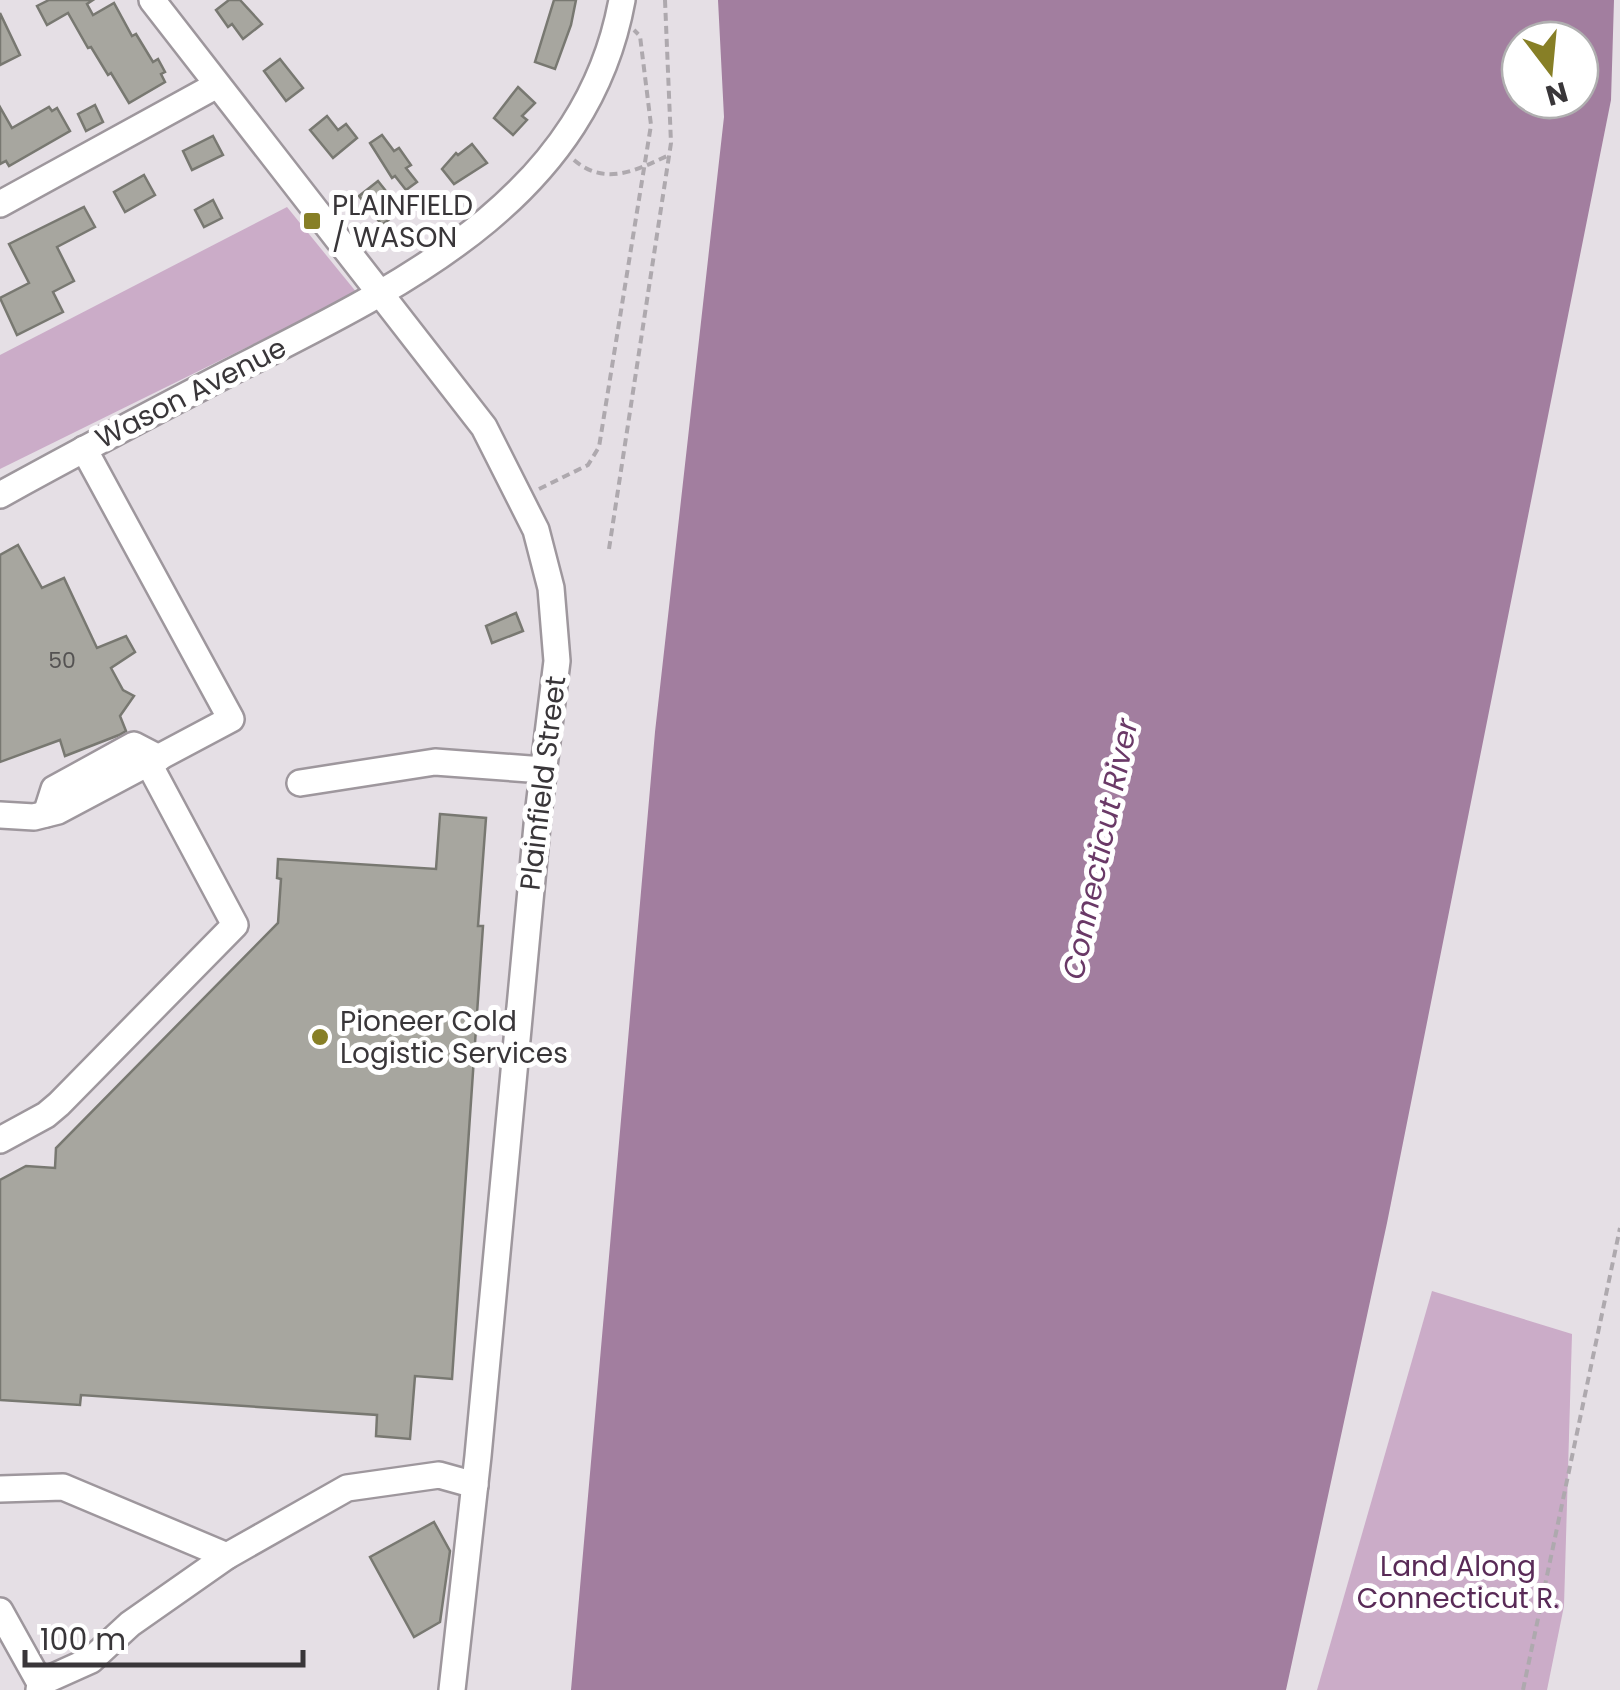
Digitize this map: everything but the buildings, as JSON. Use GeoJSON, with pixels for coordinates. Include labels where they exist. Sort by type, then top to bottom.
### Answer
{"type":"FeatureCollection","features":[{"type":"Feature","properties":{"kind":"street","name":"Plainfield Street"},"geometry":{"type":"LineString","coordinates":[[152,0],[484,427],[536,530],[551,588],[557,661],[452,1690]]}},
{"type":"Feature","properties":{"kind":"street","name":"Wason Avenue"},"geometry":{"type":"LineString","coordinates":[[0,495],[384,294],[507,206],[559,148],[593,89],[614,39],[621,7]]}},
{"type":"Feature","properties":{"kind":"street"},"geometry":{"type":"LineString","coordinates":[[0,204],[218,84]]}},
{"type":"Feature","properties":{"kind":"street"},"geometry":{"type":"LineString","coordinates":[[0,815],[34,817],[77,803],[230,719],[84,449]]}},
{"type":"Feature","properties":{"kind":"street"},"geometry":{"type":"LineString","coordinates":[[0,1140],[59,1104],[236,924],[154,761]]}},
{"type":"Feature","properties":{"kind":"street"},"geometry":{"type":"LineString","coordinates":[[300,783],[436,762],[543,770]]}},
{"type":"Feature","properties":{"kind":"street"},"geometry":{"type":"LineString","coordinates":[[0,1612],[40,1687],[91,1660],[130,1624],[227,1556],[347,1488],[439,1475],[475,1485]]}},
{"type":"Feature","properties":{"kind":"street"},"geometry":{"type":"LineString","coordinates":[[0,1488],[63,1487],[227,1556]]}},
{"type":"Feature","properties":{"kind":"path"},"geometry":{"type":"LineString","coordinates":[[608,550],[669,155],[664,0]]}},
{"type":"Feature","properties":{"kind":"path"},"geometry":{"type":"LineString","coordinates":[[520,496],[588,465],[599,447],[651,125],[640,36],[621,7]]}},
{"type":"Feature","properties":{"kind":"path"},"geometry":{"type":"LineString","coordinates":[[559,148],[588,172],[613,175],[669,155]]}},
{"type":"Feature","properties":{"kind":"path"},"geometry":{"type":"LineString","coordinates":[[1523,1690],[1620,1228]]}},
{"type":"Feature","properties":{"kind":"green space"},"geometry":{"type":"Polygon","coordinates":[[[287,207],[357,293],[0,469],[0,355],[287,207]]]}},
{"type":"Feature","properties":{"kind":"green space","name":"Land Along Connecticut R."},"geometry":{"type":"Polygon","coordinates":[[[1432,1291],[1572,1334],[1564,1606],[1547,1690],[1317,1690],[1432,1291]]]}},
{"type":"Feature","properties":{"kind":"water","name":"Connecticut River"},"geometry":{"type":"Polygon","coordinates":[[[718,0],[1614,0],[1611,100],[1387,1223],[1286,1690],[571,1690],[655,732],[724,117],[718,0]]]}},
{"type":"Feature","properties":{"kind":"place","name":"PLAINFIELD / WASON"},"geometry":{"type":"Point","coordinates":[312,221]}},
{"type":"Feature","properties":{"kind":"place","name":"Pioneer Cold Logistic Services"},"geometry":{"type":"Point","coordinates":[320,1037]}}]}
